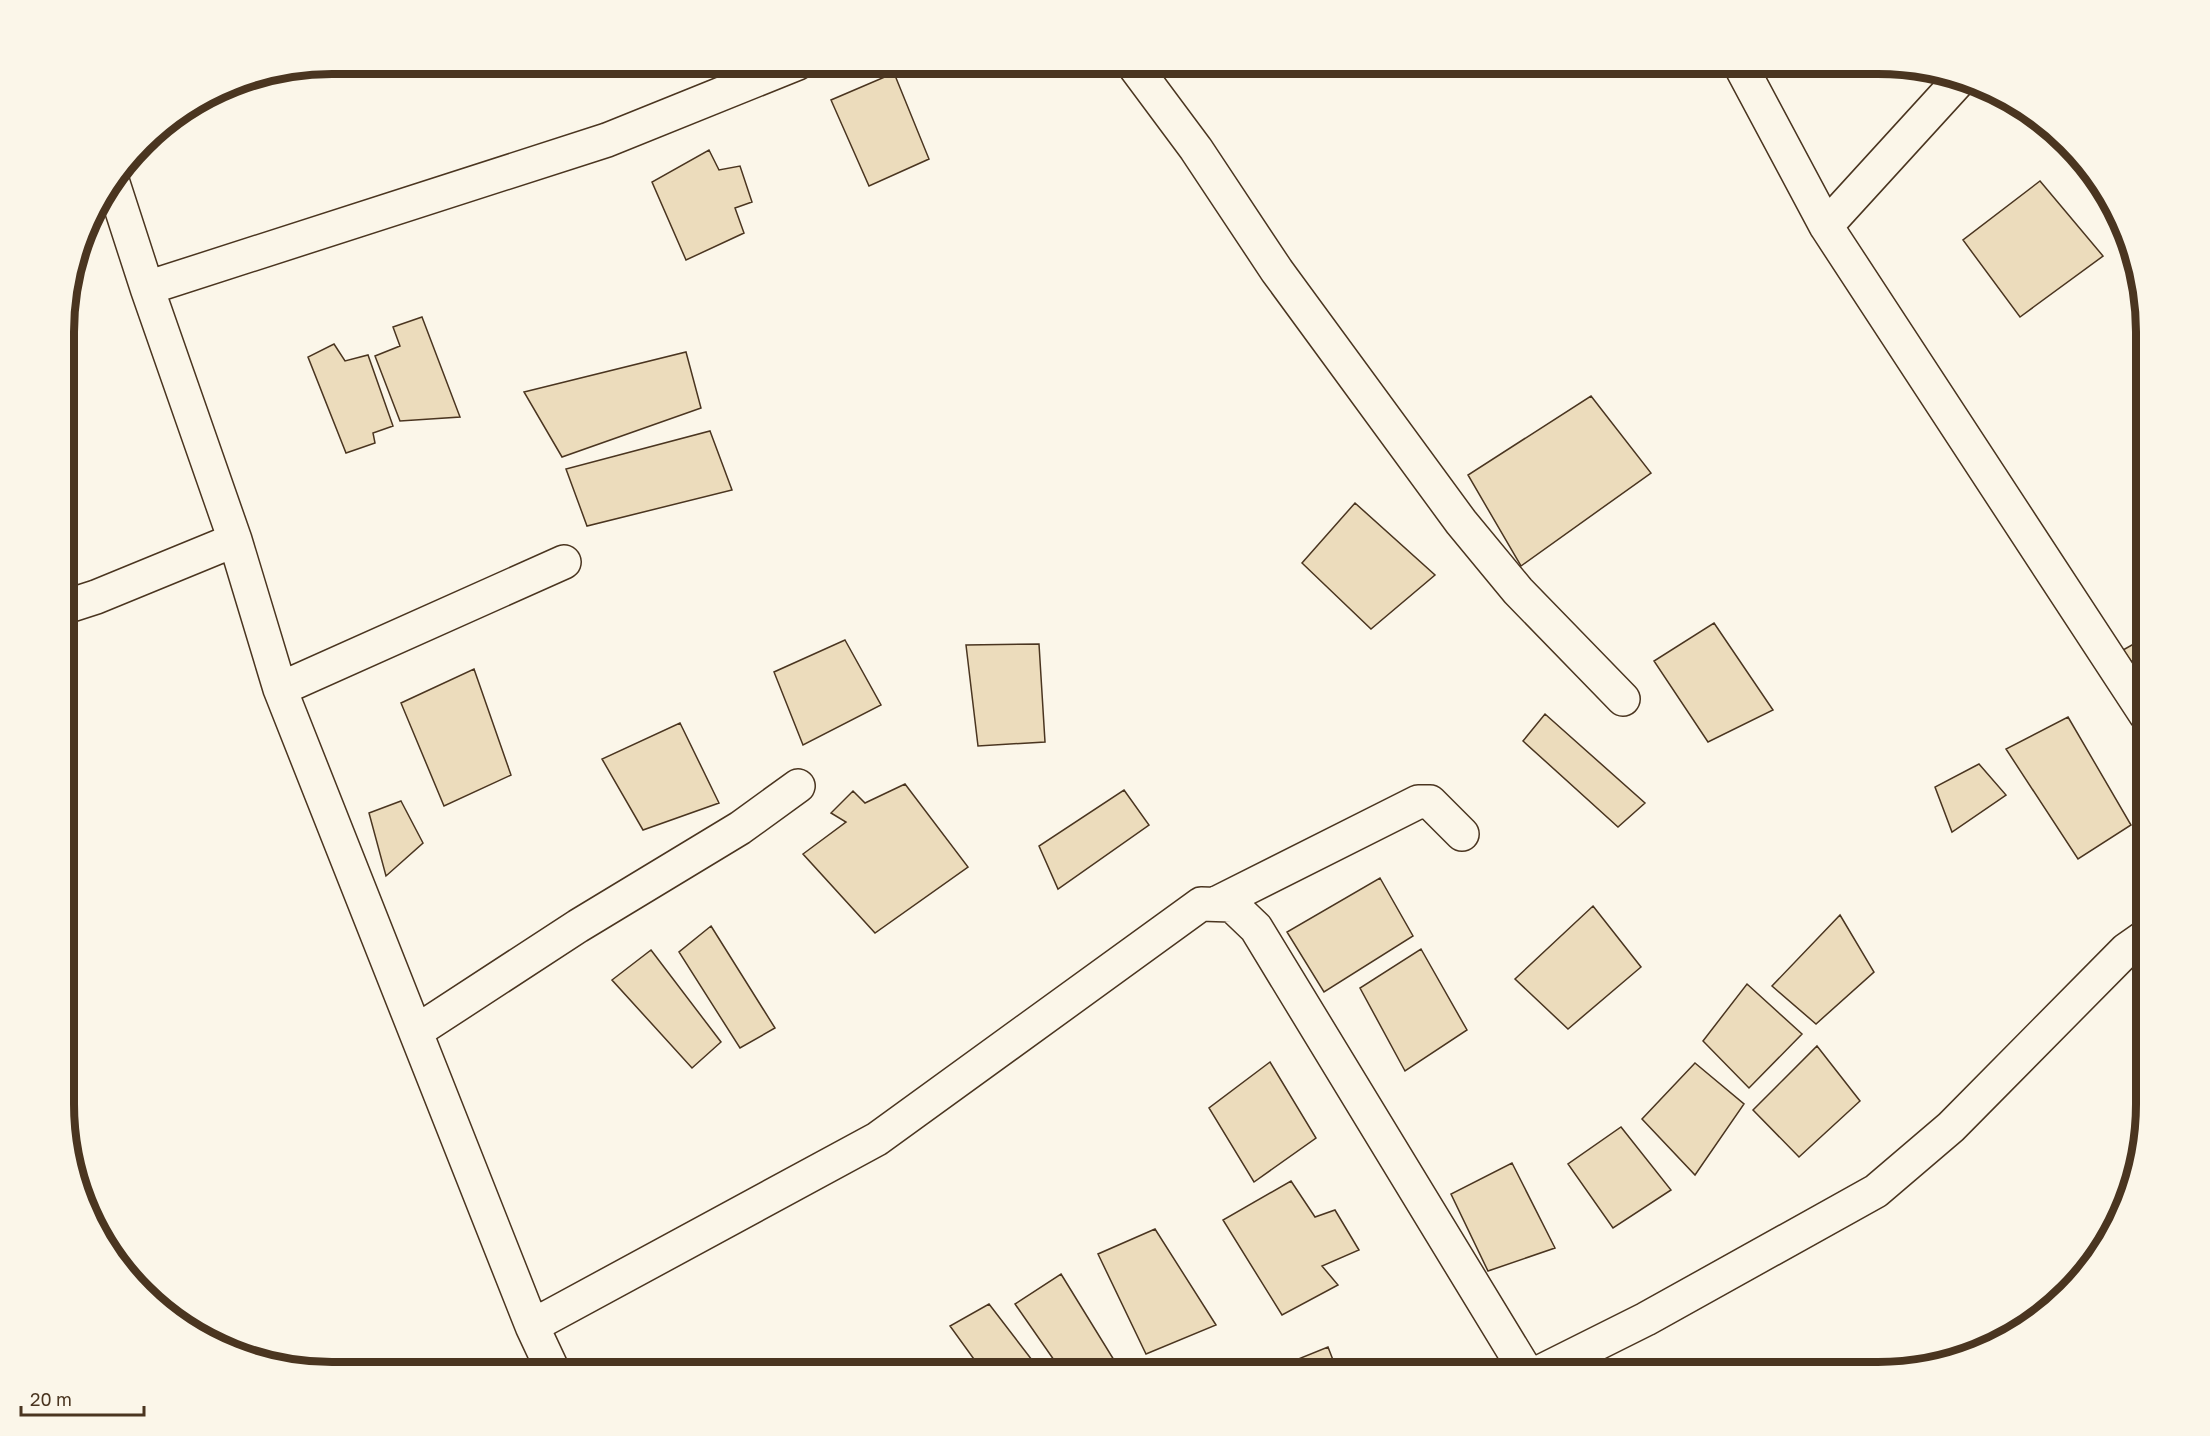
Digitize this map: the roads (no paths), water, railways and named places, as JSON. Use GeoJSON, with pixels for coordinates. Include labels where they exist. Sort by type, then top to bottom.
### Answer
{"type":"FeatureCollection","features":[{"type":"Feature","properties":{"kind":"street"},"geometry":{"type":"LineString","coordinates":[[147,288],[607,140],[771,74]]}},
{"type":"Feature","properties":{"kind":"street"},"geometry":{"type":"LineString","coordinates":[[1140,74],[1196,149],[1277,271],[1461,522],[1518,591],[1623,699]]}},
{"type":"Feature","properties":{"kind":"street"},"geometry":{"type":"LineString","coordinates":[[1745,74],[1826,226],[2136,700]]}},
{"type":"Feature","properties":{"kind":"street"},"geometry":{"type":"LineString","coordinates":[[1826,226],[1955,85]]}},
{"type":"Feature","properties":{"kind":"street"},"geometry":{"type":"LineString","coordinates":[[115,190],[147,288],[236,540],[280,689],[417,1031],[531,1326],[549,1362]]}},
{"type":"Feature","properties":{"kind":"street"},"geometry":{"type":"LineString","coordinates":[[74,604],[236,540]]}},
{"type":"Feature","properties":{"kind":"street"},"geometry":{"type":"LineString","coordinates":[[280,689],[564,562]]}},
{"type":"Feature","properties":{"kind":"street"},"geometry":{"type":"LineString","coordinates":[[417,1031],[579,926],[740,828],[798,786]]}},
{"type":"Feature","properties":{"kind":"street"},"geometry":{"type":"LineString","coordinates":[[1215,904],[1418,802],[1430,802],[1462,834]]}},
{"type":"Feature","properties":{"kind":"street"},"geometry":{"type":"LineString","coordinates":[[531,1326],[877,1139],[1201,904],[1215,904],[1232,905],[1256,928],[1521,1362]]}},
{"type":"Feature","properties":{"kind":"street"},"geometry":{"type":"LineString","coordinates":[[1558,1362],[1646,1319],[1876,1191],[1952,1127],[2126,950],[2136,943]]}}]}
